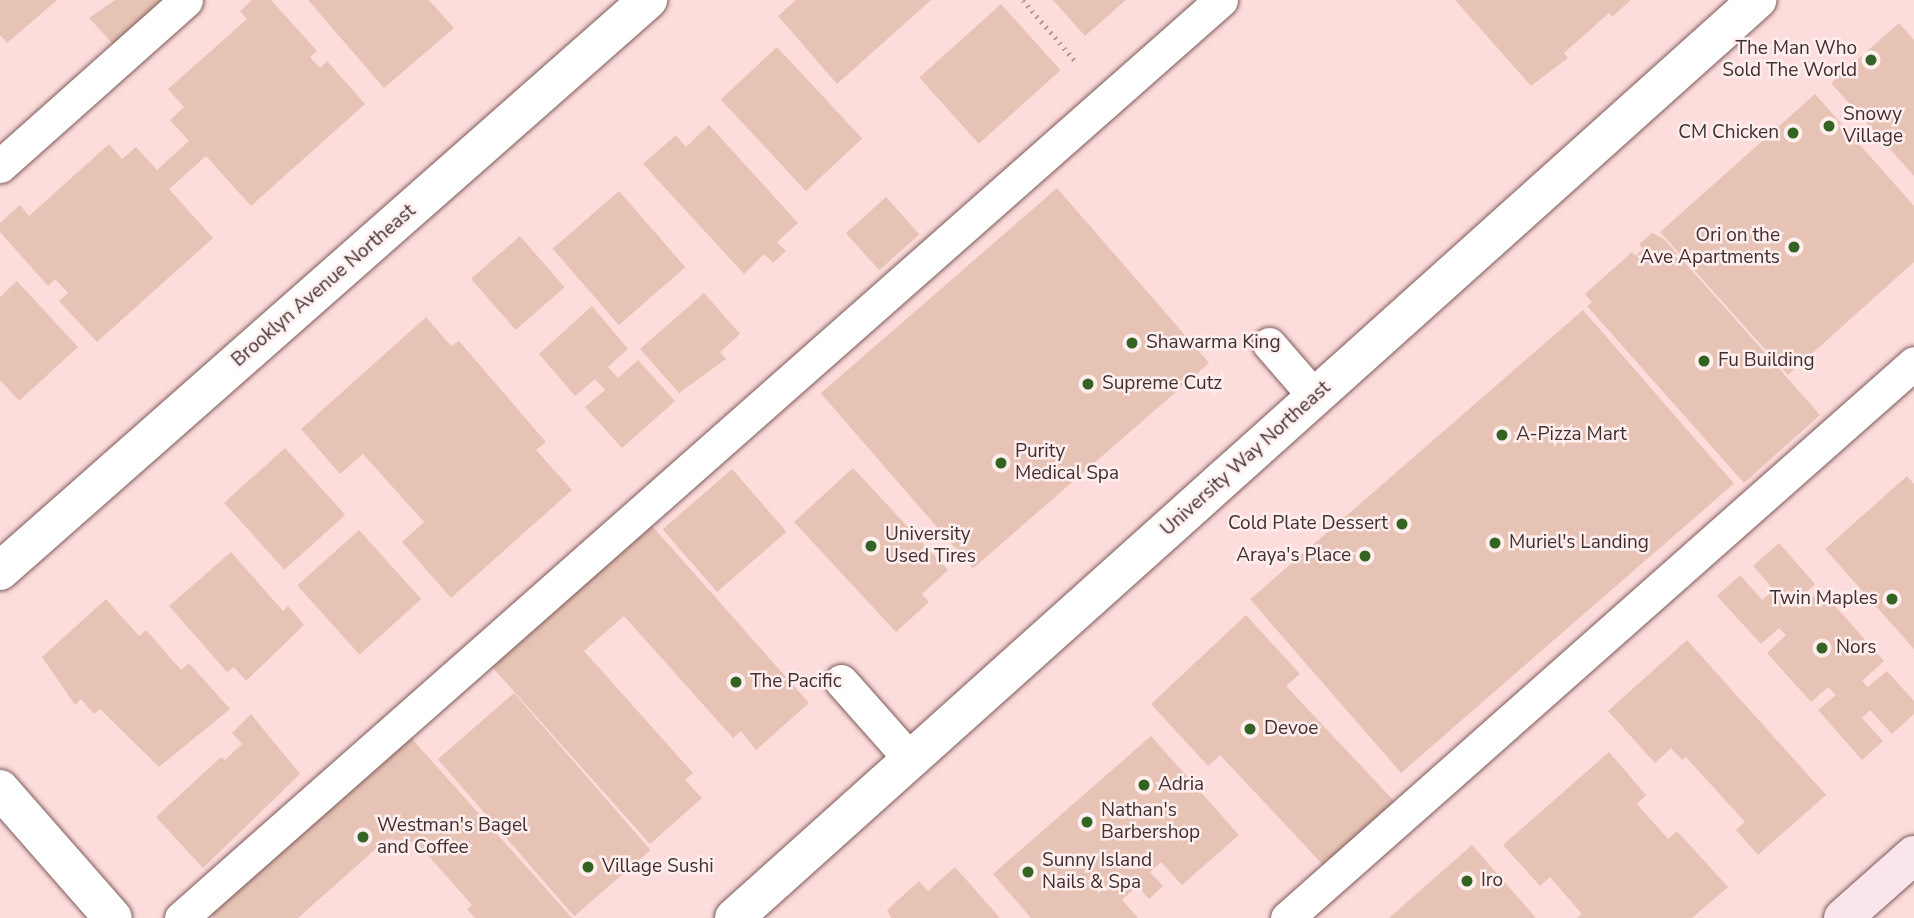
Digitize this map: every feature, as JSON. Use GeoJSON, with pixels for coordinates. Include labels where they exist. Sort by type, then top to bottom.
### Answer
{"type":"FeatureCollection","features":[{"type":"Feature","properties":{"kind":"main road"},"geometry":{"type":"LineString","coordinates":[[1843,918],[1914,855]]}},
{"type":"Feature","properties":{"kind":"street","name":"Brooklyn Avenue Northeast"},"geometry":{"type":"LineString","coordinates":[[0,571],[648,0]]}},
{"type":"Feature","properties":{"kind":"street","name":"University Way Northeast"},"geometry":{"type":"LineString","coordinates":[[734,918],[1758,0]]}},
{"type":"Feature","properties":{"kind":"street"},"geometry":{"type":"LineString","coordinates":[[0,789],[113,918]]}},
{"type":"Feature","properties":{"kind":"lane"},"geometry":{"type":"LineString","coordinates":[[0,166],[186,0]]}},
{"type":"Feature","properties":{"kind":"lane"},"geometry":{"type":"LineString","coordinates":[[181,918],[1221,0]]}},
{"type":"Feature","properties":{"kind":"lane"},"geometry":{"type":"LineString","coordinates":[[1269,344],[1315,397]]}},
{"type":"Feature","properties":{"kind":"lane"},"geometry":{"type":"LineString","coordinates":[[1287,918],[1914,363]]}},
{"type":"Feature","properties":{"kind":"lane"},"geometry":{"type":"LineString","coordinates":[[841,681],[911,760]]}},
{"type":"Feature","properties":{"kind":"path"},"geometry":{"type":"LineString","coordinates":[[1023,0],[1109,99]]}},
{"type":"Feature","properties":{"kind":"building"},"geometry":{"type":"Polygon","coordinates":[[[0,0],[57,0],[7,43],[0,35],[0,0]]]}},
{"type":"Feature","properties":{"kind":"building"},"geometry":{"type":"Polygon","coordinates":[[[115,0],[166,0],[114,45],[89,18],[115,0]]]}},
{"type":"Feature","properties":{"kind":"building"},"geometry":{"type":"Polygon","coordinates":[[[252,0],[271,0],[317,51],[310,57],[320,68],[327,61],[365,104],[251,206],[206,156],[169,189],[213,238],[97,342],[59,301],[68,293],[55,279],[48,286],[0,232],[0,223],[20,205],[29,216],[109,144],[122,159],[136,147],[157,170],[189,141],[170,120],[184,107],[168,89],[247,19],[240,11],[252,0]]]}},
{"type":"Feature","properties":{"kind":"building"},"geometry":{"type":"Polygon","coordinates":[[[308,0],[429,0],[454,28],[384,88],[308,0]]]}},
{"type":"Feature","properties":{"kind":"building"},"geometry":{"type":"Polygon","coordinates":[[[796,0],[931,0],[837,84],[778,16],[796,0]]]}},
{"type":"Feature","properties":{"kind":"building"},"geometry":{"type":"Polygon","coordinates":[[[1053,0],[1126,0],[1085,36],[1053,0]]]}},
{"type":"Feature","properties":{"kind":"building"},"geometry":{"type":"Polygon","coordinates":[[[1455,0],[1631,0],[1612,17],[1609,13],[1564,53],[1568,58],[1531,86],[1455,0]]]}},
{"type":"Feature","properties":{"kind":"building"},"geometry":{"type":"Polygon","coordinates":[[[1001,4],[1061,70],[979,144],[919,78],[1001,4]]]}},
{"type":"Feature","properties":{"kind":"building"},"geometry":{"type":"Polygon","coordinates":[[[1899,23],[1914,40],[1914,176],[1831,83],[1899,23]]]}},
{"type":"Feature","properties":{"kind":"building"},"geometry":{"type":"Polygon","coordinates":[[[777,47],[862,138],[806,191],[721,100],[777,47]]]}},
{"type":"Feature","properties":{"kind":"building","name":"Ori on the Ave Apartments"},"geometry":{"type":"Polygon","coordinates":[[[1815,94],[1914,206],[1914,262],[1788,375],[1660,232],[1815,94]]]}},
{"type":"Feature","properties":{"kind":"building"},"geometry":{"type":"Polygon","coordinates":[[[709,125],[798,223],[777,242],[786,251],[773,263],[764,254],[744,274],[643,164],[676,135],[686,147],[709,125]]]}},
{"type":"Feature","properties":{"kind":"building"},"geometry":{"type":"Polygon","coordinates":[[[1057,188],[1209,363],[973,568],[821,393],[1057,188]]]}},
{"type":"Feature","properties":{"kind":"building"},"geometry":{"type":"Polygon","coordinates":[[[619,191],[685,267],[619,325],[553,249],[619,191]]]}},
{"type":"Feature","properties":{"kind":"building"},"geometry":{"type":"Polygon","coordinates":[[[886,197],[919,234],[879,270],[846,233],[886,197]]]}},
{"type":"Feature","properties":{"kind":"building","name":"Fu Building"},"geometry":{"type":"Polygon","coordinates":[[[1652,233],[1664,239],[1820,415],[1744,483],[1587,306],[1592,302],[1585,294],[1632,252],[1635,256],[1643,249],[1639,244],[1652,233]]]}},
{"type":"Feature","properties":{"kind":"building"},"geometry":{"type":"Polygon","coordinates":[[[520,236],[565,287],[516,330],[471,279],[520,236]]]}},
{"type":"Feature","properties":{"kind":"building"},"geometry":{"type":"Polygon","coordinates":[[[17,281],[78,347],[19,401],[0,380],[0,297],[17,281]]]}},
{"type":"Feature","properties":{"kind":"building"},"geometry":{"type":"Polygon","coordinates":[[[704,293],[740,334],[720,352],[726,359],[679,393],[640,349],[704,293]]]}},
{"type":"Feature","properties":{"kind":"building"},"geometry":{"type":"Polygon","coordinates":[[[592,306],[628,349],[608,367],[618,378],[638,360],[675,401],[622,448],[585,407],[605,390],[595,379],[575,396],[539,354],[592,306]]]}},
{"type":"Feature","properties":{"kind":"building","name":"Muriel's Landing"},"geometry":{"type":"Polygon","coordinates":[[[1583,310],[1734,484],[1401,773],[1250,599],[1583,310]]]}},
{"type":"Feature","properties":{"kind":"building"},"geometry":{"type":"Polygon","coordinates":[[[426,317],[451,346],[459,341],[546,442],[536,450],[572,490],[451,598],[402,542],[424,522],[363,454],[340,474],[301,429],[426,317]]]}},
{"type":"Feature","properties":{"kind":"building"},"geometry":{"type":"Polygon","coordinates":[[[285,448],[345,515],[284,570],[224,503],[285,448]]]}},
{"type":"Feature","properties":{"kind":"building","name":"University Used Tires"},"geometry":{"type":"Polygon","coordinates":[[[853,468],[948,570],[922,594],[929,602],[896,632],[794,522],[853,468]]]}},
{"type":"Feature","properties":{"kind":"building"},"geometry":{"type":"Polygon","coordinates":[[[732,469],[786,532],[717,592],[663,529],[732,469]]]}},
{"type":"Feature","properties":{"kind":"building","name":"Twin Maples"},"geometry":{"type":"Polygon","coordinates":[[[1907,476],[1914,484],[1914,649],[1825,549],[1907,476]]]}},
{"type":"Feature","properties":{"kind":"building","name":"The Pacific"},"geometry":{"type":"Polygon","coordinates":[[[646,519],[809,703],[756,750],[741,731],[733,738],[624,616],[584,651],[693,773],[685,780],[702,798],[650,844],[486,660],[646,519]]]}},
{"type":"Feature","properties":{"kind":"building"},"geometry":{"type":"Polygon","coordinates":[[[359,530],[421,599],[360,655],[297,586],[359,530]]]}},
{"type":"Feature","properties":{"kind":"building","name":"Nors"},"geometry":{"type":"Polygon","coordinates":[[[1779,543],[1815,584],[1794,603],[1799,609],[1821,590],[1884,661],[1862,681],[1868,687],[1887,671],[1914,701],[1914,714],[1892,734],[1870,710],[1862,718],[1883,741],[1862,760],[1818,710],[1836,695],[1828,687],[1811,702],[1767,653],[1786,635],[1779,628],[1761,644],[1717,596],[1740,575],[1762,600],[1774,590],[1753,566],[1779,543]]]}},
{"type":"Feature","properties":{"kind":"building"},"geometry":{"type":"Polygon","coordinates":[[[231,552],[283,611],[288,606],[304,625],[246,681],[234,667],[227,672],[169,606],[231,552]]]}},
{"type":"Feature","properties":{"kind":"building"},"geometry":{"type":"Polygon","coordinates":[[[106,599],[139,636],[146,630],[181,670],[189,663],[230,709],[159,767],[100,709],[94,714],[81,699],[75,705],[42,657],[106,599]]]}},
{"type":"Feature","properties":{"kind":"building","name":"Devoe"},"geometry":{"type":"Polygon","coordinates":[[[1246,615],[1300,674],[1286,686],[1395,802],[1325,867],[1220,755],[1208,766],[1151,704],[1246,615]]]}},
{"type":"Feature","properties":{"kind":"building"},"geometry":{"type":"Polygon","coordinates":[[[1687,640],[1826,795],[1758,855],[1736,830],[1745,822],[1686,757],[1682,760],[1671,748],[1655,763],[1608,711],[1687,640]]]}},
{"type":"Feature","properties":{"kind":"building"},"geometry":{"type":"Polygon","coordinates":[[[514,693],[650,850],[574,916],[438,759],[514,693]]]}},
{"type":"Feature","properties":{"kind":"building"},"geometry":{"type":"Polygon","coordinates":[[[251,714],[300,774],[203,868],[156,817],[221,757],[225,760],[242,744],[232,733],[251,714]]]}},
{"type":"Feature","properties":{"kind":"building"},"geometry":{"type":"Polygon","coordinates":[[[405,731],[572,918],[475,918],[467,909],[472,905],[416,842],[387,839],[298,918],[214,918],[206,909],[405,731]]]}},
{"type":"Feature","properties":{"kind":"building","name":"Adria"},"geometry":{"type":"Polygon","coordinates":[[[1151,736],[1239,835],[1182,885],[1161,862],[1150,872],[1163,886],[1149,899],[1137,886],[1122,900],[1138,918],[1031,918],[993,874],[1151,736]]]}},
{"type":"Feature","properties":{"kind":"building"},"geometry":{"type":"Polygon","coordinates":[[[1609,752],[1646,795],[1637,804],[1668,839],[1677,831],[1728,887],[1692,918],[1577,918],[1582,914],[1550,877],[1540,886],[1503,845],[1609,752]]]}},
{"type":"Feature","properties":{"kind":"building","name":"Iro"},"geometry":{"type":"Polygon","coordinates":[[[1472,845],[1536,918],[1389,918],[1472,845]]]}},
{"type":"Feature","properties":{"kind":"building"},"geometry":{"type":"Polygon","coordinates":[[[955,867],[1000,918],[891,918],[887,910],[919,881],[928,891],[955,867]]]}},
{"type":"Feature","properties":{"kind":"place","name":"The Man Who Sold The World"},"geometry":{"type":"Point","coordinates":[1871,60]}},
{"type":"Feature","properties":{"kind":"place","name":"Snowy Village"},"geometry":{"type":"Point","coordinates":[1829,126]}},
{"type":"Feature","properties":{"kind":"place","name":"CM Chicken"},"geometry":{"type":"Point","coordinates":[1793,133]}},
{"type":"Feature","properties":{"kind":"place","name":"Ori on the Ave Apartments"},"geometry":{"type":"Point","coordinates":[1794,247]}},
{"type":"Feature","properties":{"kind":"place","name":"Shawarma King"},"geometry":{"type":"Point","coordinates":[1132,343]}},
{"type":"Feature","properties":{"kind":"place","name":"Fu Building"},"geometry":{"type":"Point","coordinates":[1704,361]}},
{"type":"Feature","properties":{"kind":"place","name":"Supreme Cutz"},"geometry":{"type":"Point","coordinates":[1088,384]}},
{"type":"Feature","properties":{"kind":"place","name":"A-Pizza Mart"},"geometry":{"type":"Point","coordinates":[1502,435]}},
{"type":"Feature","properties":{"kind":"place","name":"Purity Medical Spa"},"geometry":{"type":"Point","coordinates":[1001,463]}},
{"type":"Feature","properties":{"kind":"place","name":"Cold Plate Dessert"},"geometry":{"type":"Point","coordinates":[1402,524]}},
{"type":"Feature","properties":{"kind":"place","name":"Muriel's Landing"},"geometry":{"type":"Point","coordinates":[1495,543]}},
{"type":"Feature","properties":{"kind":"place","name":"University Used Tires"},"geometry":{"type":"Point","coordinates":[871,546]}},
{"type":"Feature","properties":{"kind":"place","name":"Araya's Place"},"geometry":{"type":"Point","coordinates":[1365,556]}},
{"type":"Feature","properties":{"kind":"place","name":"Twin Maples"},"geometry":{"type":"Point","coordinates":[1892,599]}},
{"type":"Feature","properties":{"kind":"place","name":"Nors"},"geometry":{"type":"Point","coordinates":[1822,648]}},
{"type":"Feature","properties":{"kind":"place","name":"The Pacific"},"geometry":{"type":"Point","coordinates":[736,682]}},
{"type":"Feature","properties":{"kind":"place","name":"Devoe"},"geometry":{"type":"Point","coordinates":[1250,729]}},
{"type":"Feature","properties":{"kind":"place","name":"Adria"},"geometry":{"type":"Point","coordinates":[1144,785]}},
{"type":"Feature","properties":{"kind":"place","name":"Nathan's Barbershop"},"geometry":{"type":"Point","coordinates":[1087,822]}},
{"type":"Feature","properties":{"kind":"place","name":"Westman's Bagel and Coffee"},"geometry":{"type":"Point","coordinates":[363,837]}},
{"type":"Feature","properties":{"kind":"place","name":"Village Sushi"},"geometry":{"type":"Point","coordinates":[588,867]}},
{"type":"Feature","properties":{"kind":"place","name":"Sunny Island Nails & Spa"},"geometry":{"type":"Point","coordinates":[1028,872]}},
{"type":"Feature","properties":{"kind":"place","name":"Iro"},"geometry":{"type":"Point","coordinates":[1467,881]}}]}
